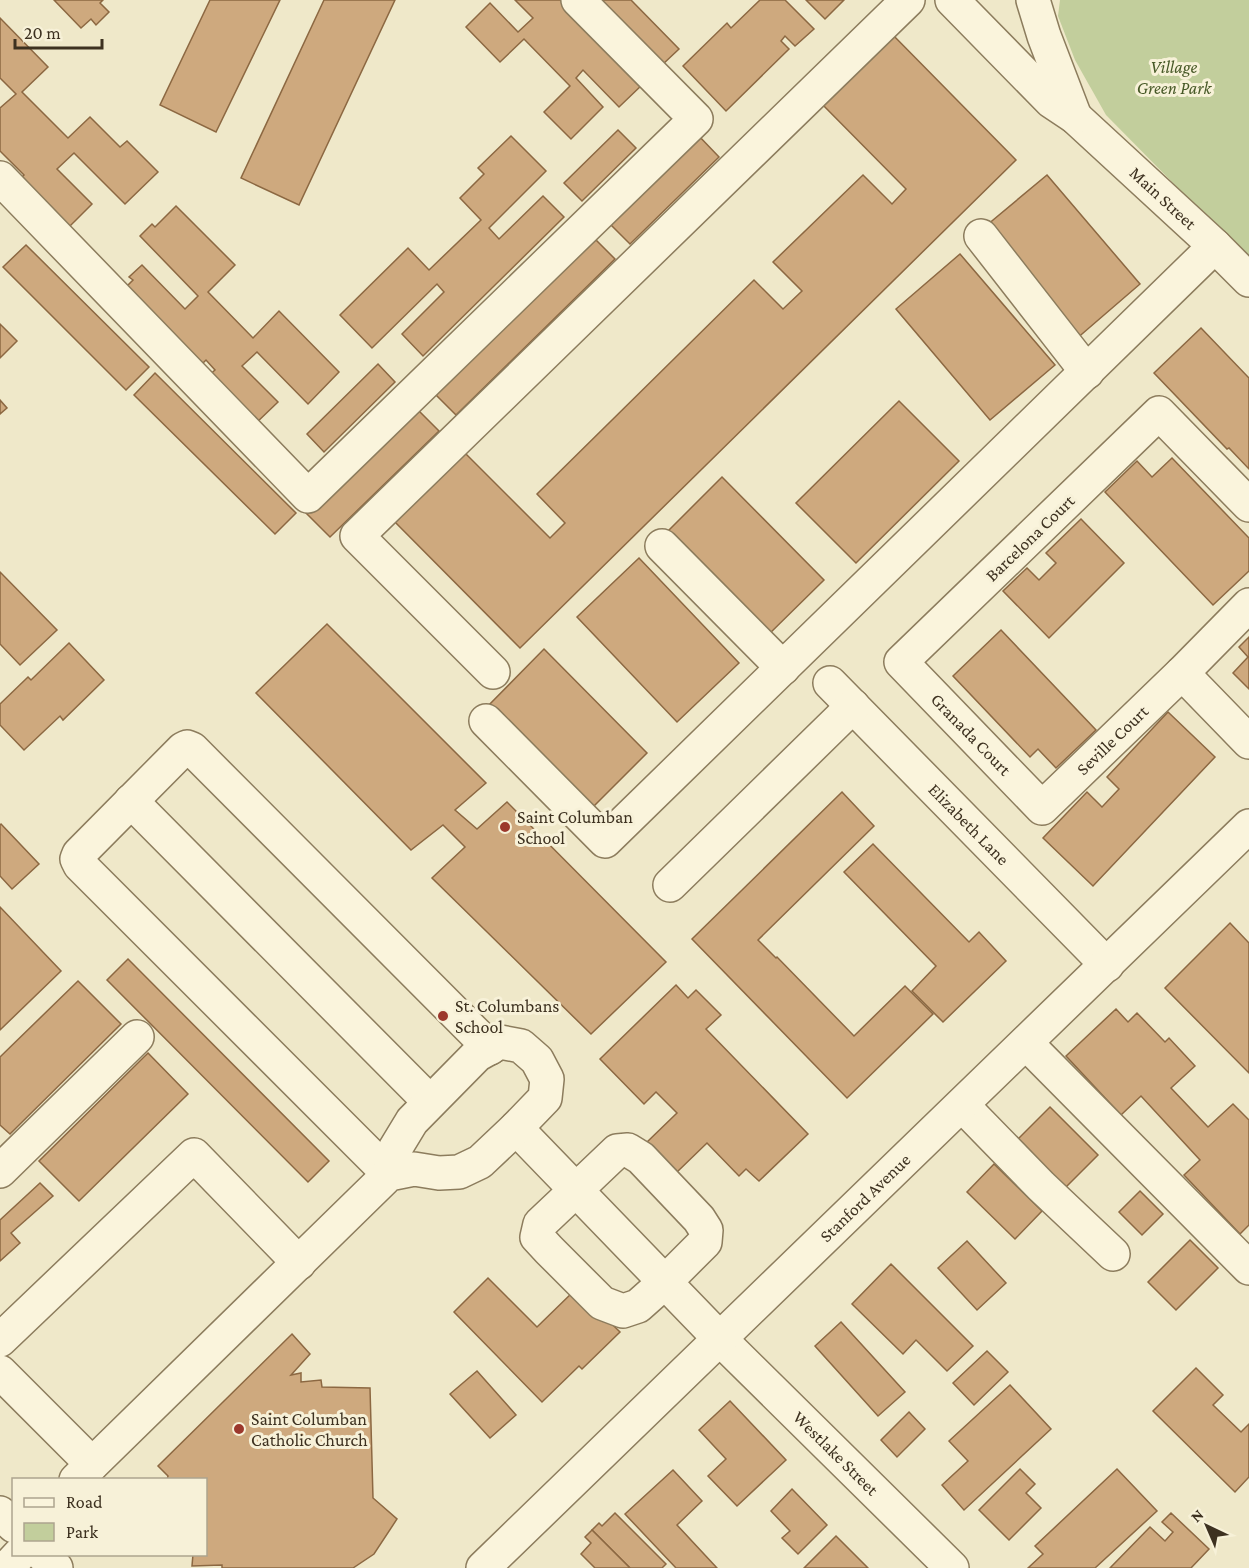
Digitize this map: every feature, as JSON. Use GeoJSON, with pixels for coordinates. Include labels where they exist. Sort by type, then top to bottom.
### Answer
{"type":"FeatureCollection","features":[{"type":"Feature","properties":{"kind":"street"},"geometry":{"type":"LineString","coordinates":[[0,178],[308,496],[696,119],[578,0]]}},
{"type":"Feature","properties":{"kind":"street"},"geometry":{"type":"LineString","coordinates":[[493,672],[357,536],[908,0]]}},
{"type":"Feature","properties":{"kind":"street","name":"Main Street"},"geometry":{"type":"LineString","coordinates":[[952,0],[1050,101],[1075,117],[1249,280]]}},
{"type":"Feature","properties":{"kind":"street","name":"Main Street"},"geometry":{"type":"LineString","coordinates":[[1038,6],[1075,117]]}},
{"type":"Feature","properties":{"kind":"street"},"geometry":{"type":"LineString","coordinates":[[981,236],[1087,372]]}},
{"type":"Feature","properties":{"kind":"street"},"geometry":{"type":"LineString","coordinates":[[486,721],[605,841],[1215,246]]}},
{"type":"Feature","properties":{"kind":"street","name":"Barcelona Court"},"geometry":{"type":"LineString","coordinates":[[901,662],[1160,413],[1249,505]]}},
{"type":"Feature","properties":{"kind":"street"},"geometry":{"type":"LineString","coordinates":[[662,546],[783,668]]}},
{"type":"Feature","properties":{"kind":"street","name":"Seville Court"},"geometry":{"type":"LineString","coordinates":[[1042,808],[1249,605]]}},
{"type":"Feature","properties":{"kind":"street","name":"Granada Court"},"geometry":{"type":"LineString","coordinates":[[901,662],[1042,808]]}},
{"type":"Feature","properties":{"kind":"street"},"geometry":{"type":"LineString","coordinates":[[1182,673],[1249,742]]}},
{"type":"Feature","properties":{"kind":"street","name":"Elizabeth Lane"},"geometry":{"type":"LineString","coordinates":[[830,683],[1107,965]]}},
{"type":"Feature","properties":{"kind":"street"},"geometry":{"type":"LineString","coordinates":[[670,885],[853,706]]}},
{"type":"Feature","properties":{"kind":"street"},"geometry":{"type":"LineString","coordinates":[[389,1174],[80,865],[77,859],[79,854],[183,749],[188,747],[490,1048]]}},
{"type":"Feature","properties":{"kind":"street"},"geometry":{"type":"LineString","coordinates":[[131,801],[430,1102]]}},
{"type":"Feature","properties":{"kind":"street","name":"Stanford Avenue"},"geometry":{"type":"LineString","coordinates":[[483,1568],[1249,826]]}},
{"type":"Feature","properties":{"kind":"street"},"geometry":{"type":"LineString","coordinates":[[0,1172],[137,1037]]}},
{"type":"Feature","properties":{"kind":"street"},"geometry":{"type":"LineString","coordinates":[[0,1372],[84,1472],[389,1174],[395,1149],[412,1120],[477,1055],[500,1042],[521,1046],[537,1060],[547,1078],[545,1098],[480,1162],[459,1172],[439,1173],[414,1169],[389,1174]]}},
{"type":"Feature","properties":{"kind":"street"},"geometry":{"type":"LineString","coordinates":[[1026,1042],[1249,1268]]}},
{"type":"Feature","properties":{"kind":"street"},"geometry":{"type":"LineString","coordinates":[[962,1105],[1041,1186],[1113,1254]]}},
{"type":"Feature","properties":{"kind":"street","name":"Westlake Street"},"geometry":{"type":"LineString","coordinates":[[516,1128],[720,1339],[952,1568]]}},
{"type":"Feature","properties":{"kind":"street"},"geometry":{"type":"LineString","coordinates":[[628,1150],[641,1158],[699,1219],[706,1230],[705,1242],[638,1306],[623,1311],[612,1308],[602,1303],[537,1237],[540,1224],[576,1190],[617,1151],[628,1150]]}},
{"type":"Feature","properties":{"kind":"street"},"geometry":{"type":"LineString","coordinates":[[0,1340],[194,1155],[299,1263]]}},
{"type":"Feature","properties":{"kind":"street"},"geometry":{"type":"LineString","coordinates":[[0,1513],[12,1524]]}},
{"type":"Feature","properties":{"kind":"street"},"geometry":{"type":"LineString","coordinates":[[7,1568],[18,1556]]}},
{"type":"Feature","properties":{"kind":"street"},"geometry":{"type":"LineString","coordinates":[[44,1556],[56,1568]]}},
{"type":"Feature","properties":{"kind":"green space","name":"Village Green Park"},"geometry":{"type":"Polygon","coordinates":[[[1060,0],[1249,0],[1249,260],[1106,115],[1075,60],[1058,16],[1060,0]]]}},
{"type":"Feature","properties":{"kind":"building"},"geometry":{"type":"Polygon","coordinates":[[[54,0],[103,0],[100,3],[109,12],[96,25],[91,19],[81,28],[54,0]]]}},
{"type":"Feature","properties":{"kind":"building"},"geometry":{"type":"Polygon","coordinates":[[[210,0],[280,0],[216,132],[160,105],[210,0]]]}},
{"type":"Feature","properties":{"kind":"building"},"geometry":{"type":"Polygon","coordinates":[[[324,0],[395,0],[299,205],[241,178],[324,0]]]}},
{"type":"Feature","properties":{"kind":"building"},"geometry":{"type":"Polygon","coordinates":[[[515,0],[562,0],[644,83],[619,107],[583,70],[576,78],[603,107],[571,139],[544,112],[570,86],[524,39],[500,62],[466,27],[490,3],[518,32],[533,18],[515,0]]]}},
{"type":"Feature","properties":{"kind":"building"},"geometry":{"type":"Polygon","coordinates":[[[597,0],[631,0],[679,49],[662,65],[597,0]]]}},
{"type":"Feature","properties":{"kind":"building"},"geometry":{"type":"Polygon","coordinates":[[[760,0],[785,0],[814,29],[795,46],[785,36],[781,41],[789,49],[726,111],[683,66],[727,23],[731,28],[760,0]]]}},
{"type":"Feature","properties":{"kind":"building"},"geometry":{"type":"Polygon","coordinates":[[[806,0],[844,0],[825,19],[806,0]]]}},
{"type":"Feature","properties":{"kind":"building"},"geometry":{"type":"Polygon","coordinates":[[[0,18],[48,67],[22,92],[68,138],[90,117],[120,147],[127,141],[158,172],[125,204],[74,153],[57,169],[92,204],[69,227],[21,178],[24,175],[0,151],[0,108],[16,94],[0,78],[0,18]]]}},
{"type":"Feature","properties":{"kind":"building"},"geometry":{"type":"Polygon","coordinates":[[[889,31],[1016,160],[520,648],[390,517],[460,448],[550,538],[565,523],[537,494],[754,280],[783,309],[802,291],[773,262],[863,175],[892,204],[906,189],[818,100],[889,31]]]}},
{"type":"Feature","properties":{"kind":"building"},"geometry":{"type":"Polygon","coordinates":[[[618,130],[636,148],[582,201],[564,183],[618,130]]]}},
{"type":"Feature","properties":{"kind":"building"},"geometry":{"type":"Polygon","coordinates":[[[697,134],[719,157],[630,244],[607,221],[697,134]]]}},
{"type":"Feature","properties":{"kind":"building"},"geometry":{"type":"Polygon","coordinates":[[[511,136],[546,171],[489,228],[499,239],[543,196],[564,217],[423,356],[402,334],[444,292],[437,284],[372,348],[340,315],[408,248],[429,270],[481,220],[460,198],[484,174],[478,168],[511,136]]]}},
{"type":"Feature","properties":{"kind":"building"},"geometry":{"type":"Polygon","coordinates":[[[1047,175],[1140,284],[1075,340],[981,230],[1047,175]]]}},
{"type":"Feature","properties":{"kind":"building"},"geometry":{"type":"Polygon","coordinates":[[[176,206],[235,265],[208,292],[253,338],[279,311],[339,372],[308,404],[257,352],[242,366],[278,402],[253,426],[206,378],[215,370],[206,360],[198,368],[126,287],[133,280],[129,277],[142,265],[185,309],[198,296],[140,236],[152,224],[155,227],[176,206]]]}},
{"type":"Feature","properties":{"kind":"building"},"geometry":{"type":"Polygon","coordinates":[[[592,236],[615,259],[456,415],[433,392],[592,236]]]}},
{"type":"Feature","properties":{"kind":"building"},"geometry":{"type":"Polygon","coordinates":[[[26,245],[149,367],[126,390],[3,267],[26,245]]]}},
{"type":"Feature","properties":{"kind":"building"},"geometry":{"type":"Polygon","coordinates":[[[960,254],[1055,365],[990,420],[896,309],[960,254]]]}},
{"type":"Feature","properties":{"kind":"building"},"geometry":{"type":"Polygon","coordinates":[[[0,324],[17,341],[0,358],[0,324]]]}},
{"type":"Feature","properties":{"kind":"building"},"geometry":{"type":"Polygon","coordinates":[[[1201,328],[1249,378],[1249,469],[1154,373],[1201,328]]]}},
{"type":"Feature","properties":{"kind":"building"},"geometry":{"type":"Polygon","coordinates":[[[378,364],[395,382],[324,452],[307,434],[378,364]]]}},
{"type":"Feature","properties":{"kind":"building"},"geometry":{"type":"Polygon","coordinates":[[[155,373],[296,513],[275,534],[134,395],[155,373]]]}},
{"type":"Feature","properties":{"kind":"building"},"geometry":{"type":"Polygon","coordinates":[[[0,400],[7,408],[0,414],[0,400]]]}},
{"type":"Feature","properties":{"kind":"building"},"geometry":{"type":"Polygon","coordinates":[[[899,401],[959,461],[856,563],[796,503],[899,401]]]}},
{"type":"Feature","properties":{"kind":"building"},"geometry":{"type":"Polygon","coordinates":[[[415,407],[439,431],[330,537],[306,513],[415,407]]]}},
{"type":"Feature","properties":{"kind":"building"},"geometry":{"type":"Polygon","coordinates":[[[1172,458],[1249,538],[1249,571],[1213,605],[1105,492],[1137,461],[1152,477],[1172,458]]]}},
{"type":"Feature","properties":{"kind":"building"},"geometry":{"type":"Polygon","coordinates":[[[722,477],[824,580],[763,640],[661,538],[722,477]]]}},
{"type":"Feature","properties":{"kind":"building"},"geometry":{"type":"Polygon","coordinates":[[[1081,519],[1124,563],[1049,638],[1003,591],[1027,568],[1039,580],[1056,563],[1046,553],[1081,519]]]}},
{"type":"Feature","properties":{"kind":"building"},"geometry":{"type":"Polygon","coordinates":[[[639,558],[739,663],[677,722],[577,617],[639,558]]]}},
{"type":"Feature","properties":{"kind":"building"},"geometry":{"type":"Polygon","coordinates":[[[0,572],[57,630],[20,665],[0,644],[0,572]]]}},
{"type":"Feature","properties":{"kind":"building","name":"Saint Columban School"},"geometry":{"type":"Polygon","coordinates":[[[327,624],[486,783],[455,810],[477,829],[507,802],[666,962],[591,1034],[432,878],[465,847],[443,825],[411,850],[256,693],[327,624]]]}},
{"type":"Feature","properties":{"kind":"building"},"geometry":{"type":"Polygon","coordinates":[[[1001,630],[1096,730],[1056,768],[1038,749],[1030,757],[953,676],[1001,630]]]}},
{"type":"Feature","properties":{"kind":"building"},"geometry":{"type":"Polygon","coordinates":[[[1249,637],[1249,689],[1233,673],[1248,657],[1239,647],[1249,637]]]}},
{"type":"Feature","properties":{"kind":"building"},"geometry":{"type":"Polygon","coordinates":[[[69,643],[104,680],[63,720],[60,716],[24,750],[0,725],[0,704],[28,677],[31,680],[69,643]]]}},
{"type":"Feature","properties":{"kind":"building"},"geometry":{"type":"Polygon","coordinates":[[[544,649],[647,753],[587,813],[484,710],[544,649]]]}},
{"type":"Feature","properties":{"kind":"building"},"geometry":{"type":"Polygon","coordinates":[[[1168,712],[1215,757],[1093,886],[1043,838],[1087,792],[1102,807],[1119,789],[1107,777],[1168,712]]]}},
{"type":"Feature","properties":{"kind":"building"},"geometry":{"type":"Polygon","coordinates":[[[842,792],[874,826],[758,940],[854,1036],[905,986],[933,1014],[847,1098],[692,939],[842,792]]]}},
{"type":"Feature","properties":{"kind":"building"},"geometry":{"type":"Polygon","coordinates":[[[1,824],[39,864],[12,889],[0,876],[1,824]]]}},
{"type":"Feature","properties":{"kind":"building"},"geometry":{"type":"Polygon","coordinates":[[[873,844],[969,942],[979,932],[1006,961],[943,1022],[912,991],[936,966],[844,872],[873,844]]]}},
{"type":"Feature","properties":{"kind":"building"},"geometry":{"type":"Polygon","coordinates":[[[0,907],[61,971],[0,1030],[0,907]]]}},
{"type":"Feature","properties":{"kind":"building"},"geometry":{"type":"Polygon","coordinates":[[[1230,923],[1249,943],[1249,1073],[1165,988],[1230,923]]]}},
{"type":"Feature","properties":{"kind":"building"},"geometry":{"type":"Polygon","coordinates":[[[128,959],[329,1161],[308,1182],[107,980],[128,959]]]}},
{"type":"Feature","properties":{"kind":"building"},"geometry":{"type":"Polygon","coordinates":[[[78,981],[121,1024],[10,1134],[0,1125],[0,1057],[78,981]]]}},
{"type":"Feature","properties":{"kind":"building"},"geometry":{"type":"Polygon","coordinates":[[[676,985],[688,998],[696,990],[721,1015],[706,1029],[808,1134],[759,1181],[746,1169],[739,1176],[707,1143],[676,1173],[646,1143],[677,1113],[656,1092],[644,1104],[600,1059],[676,985]]]}},
{"type":"Feature","properties":{"kind":"building"},"geometry":{"type":"Polygon","coordinates":[[[1116,1009],[1128,1022],[1137,1013],[1165,1042],[1169,1038],[1195,1066],[1171,1088],[1208,1127],[1233,1104],[1249,1120],[1249,1225],[1240,1234],[1184,1175],[1200,1160],[1141,1096],[1121,1115],[1066,1056],[1116,1009]]]}},
{"type":"Feature","properties":{"kind":"building"},"geometry":{"type":"Polygon","coordinates":[[[148,1053],[188,1094],[79,1201],[39,1161],[148,1053]]]}},
{"type":"Feature","properties":{"kind":"building"},"geometry":{"type":"Polygon","coordinates":[[[1050,1107],[1098,1155],[1064,1189],[1016,1141],[1050,1107]]]}},
{"type":"Feature","properties":{"kind":"building"},"geometry":{"type":"Polygon","coordinates":[[[994,1164],[1042,1211],[1015,1239],[967,1192],[994,1164]]]}},
{"type":"Feature","properties":{"kind":"building"},"geometry":{"type":"Polygon","coordinates":[[[40,1183],[53,1196],[11,1233],[20,1243],[0,1261],[0,1220],[40,1183]]]}},
{"type":"Feature","properties":{"kind":"building"},"geometry":{"type":"Polygon","coordinates":[[[1140,1191],[1163,1214],[1142,1235],[1119,1212],[1140,1191]]]}},
{"type":"Feature","properties":{"kind":"building"},"geometry":{"type":"Polygon","coordinates":[[[1190,1240],[1218,1268],[1176,1310],[1148,1282],[1190,1240]]]}},
{"type":"Feature","properties":{"kind":"building"},"geometry":{"type":"Polygon","coordinates":[[[967,1241],[1006,1283],[977,1310],[938,1268],[967,1241]]]}},
{"type":"Feature","properties":{"kind":"building"},"geometry":{"type":"Polygon","coordinates":[[[891,1264],[973,1346],[947,1371],[916,1340],[903,1354],[852,1304],[891,1264]]]}},
{"type":"Feature","properties":{"kind":"building"},"geometry":{"type":"Polygon","coordinates":[[[488,1278],[537,1327],[576,1289],[620,1332],[582,1369],[579,1366],[542,1402],[454,1312],[488,1278]]]}},
{"type":"Feature","properties":{"kind":"building"},"geometry":{"type":"Polygon","coordinates":[[[841,1322],[905,1392],[878,1416],[815,1346],[841,1322]]]}},
{"type":"Feature","properties":{"kind":"building"},"geometry":{"type":"Polygon","coordinates":[[[292,1334],[310,1354],[291,1375],[301,1373],[301,1382],[321,1380],[322,1387],[370,1388],[373,1498],[397,1519],[374,1554],[353,1568],[192,1566],[193,1556],[207,1556],[207,1478],[168,1478],[158,1466],[292,1334]]]}},
{"type":"Feature","properties":{"kind":"building"},"geometry":{"type":"Polygon","coordinates":[[[987,1351],[1008,1372],[974,1405],[953,1383],[987,1351]]]}},
{"type":"Feature","properties":{"kind":"building"},"geometry":{"type":"Polygon","coordinates":[[[1196,1368],[1223,1395],[1213,1405],[1241,1432],[1249,1424],[1249,1477],[1235,1492],[1153,1411],[1196,1368]]]}},
{"type":"Feature","properties":{"kind":"building"},"geometry":{"type":"Polygon","coordinates":[[[477,1371],[516,1415],[490,1438],[450,1394],[477,1371]]]}},
{"type":"Feature","properties":{"kind":"building"},"geometry":{"type":"Polygon","coordinates":[[[1010,1385],[1051,1429],[964,1510],[942,1485],[968,1461],[949,1441],[1010,1385]]]}},
{"type":"Feature","properties":{"kind":"building"},"geometry":{"type":"Polygon","coordinates":[[[730,1401],[786,1460],[737,1506],[708,1476],[726,1459],[699,1430],[730,1401]]]}},
{"type":"Feature","properties":{"kind":"building"},"geometry":{"type":"Polygon","coordinates":[[[909,1412],[925,1429],[897,1457],[881,1440],[909,1412]]]}},
{"type":"Feature","properties":{"kind":"building"},"geometry":{"type":"Polygon","coordinates":[[[1020,1469],[1035,1484],[1026,1493],[1041,1508],[1009,1540],[979,1510],[1020,1469]]]}},
{"type":"Feature","properties":{"kind":"building"},"geometry":{"type":"Polygon","coordinates":[[[1117,1469],[1157,1511],[1095,1568],[1028,1568],[1043,1554],[1035,1546],[1117,1469]]]}},
{"type":"Feature","properties":{"kind":"building"},"geometry":{"type":"Polygon","coordinates":[[[673,1470],[702,1501],[677,1525],[717,1568],[676,1568],[625,1514],[673,1470]]]}},
{"type":"Feature","properties":{"kind":"building"},"geometry":{"type":"Polygon","coordinates":[[[792,1489],[827,1525],[798,1554],[782,1538],[790,1531],[771,1511],[792,1489]]]}},
{"type":"Feature","properties":{"kind":"building"},"geometry":{"type":"Polygon","coordinates":[[[615,1513],[666,1564],[662,1568],[630,1568],[592,1530],[599,1523],[602,1526],[615,1513]]]}},
{"type":"Feature","properties":{"kind":"building"},"geometry":{"type":"Polygon","coordinates":[[[1171,1513],[1209,1549],[1191,1568],[1110,1568],[1150,1527],[1165,1541],[1173,1532],[1162,1522],[1171,1513]]]}},
{"type":"Feature","properties":{"kind":"building"},"geometry":{"type":"Polygon","coordinates":[[[592,1530],[630,1568],[595,1568],[581,1554],[591,1543],[585,1537],[592,1530]]]}},
{"type":"Feature","properties":{"kind":"building"},"geometry":{"type":"Polygon","coordinates":[[[836,1536],[868,1568],[804,1568],[836,1536]]]}},
{"type":"Feature","properties":{"kind":"place","name":"Saint Columban School"},"geometry":{"type":"Point","coordinates":[505,827]}},
{"type":"Feature","properties":{"kind":"place","name":"St. Columbans School"},"geometry":{"type":"Point","coordinates":[443,1016]}},
{"type":"Feature","properties":{"kind":"place","name":"Saint Columban Catholic Church"},"geometry":{"type":"Point","coordinates":[239,1429]}}]}
